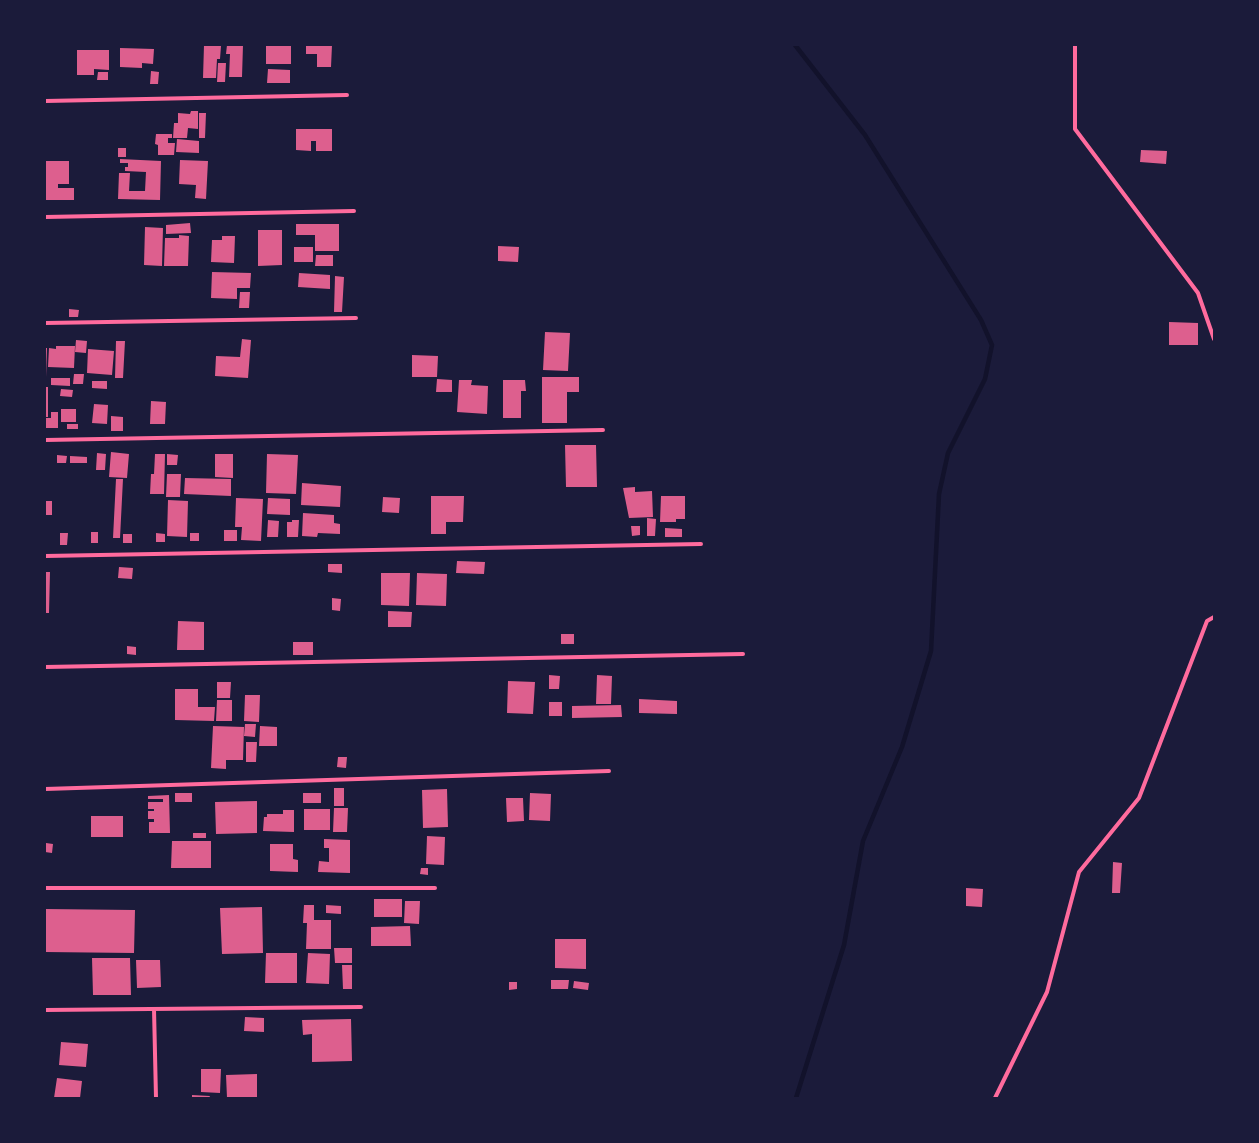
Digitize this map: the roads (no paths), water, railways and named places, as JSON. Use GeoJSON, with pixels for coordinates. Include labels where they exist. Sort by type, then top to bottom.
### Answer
{"type":"FeatureCollection","features":[{"type":"Feature","properties":{"kind":"street"},"geometry":{"type":"LineString","coordinates":[[1075,45],[1075,129],[1198,293],[1214,339]]}},
{"type":"Feature","properties":{"kind":"street"},"geometry":{"type":"LineString","coordinates":[[45,101],[347,95]]}},
{"type":"Feature","properties":{"kind":"street"},"geometry":{"type":"LineString","coordinates":[[45,217],[354,211]]}},
{"type":"Feature","properties":{"kind":"street"},"geometry":{"type":"LineString","coordinates":[[45,323],[356,318]]}},
{"type":"Feature","properties":{"kind":"street"},"geometry":{"type":"LineString","coordinates":[[45,440],[603,430]]}},
{"type":"Feature","properties":{"kind":"street"},"geometry":{"type":"LineString","coordinates":[[45,556],[701,544]]}},
{"type":"Feature","properties":{"kind":"street"},"geometry":{"type":"LineString","coordinates":[[995,1098],[1047,992],[1079,872],[1139,798],[1207,620],[1214,617]]}},
{"type":"Feature","properties":{"kind":"street"},"geometry":{"type":"LineString","coordinates":[[45,667],[743,654]]}},
{"type":"Feature","properties":{"kind":"street"},"geometry":{"type":"LineString","coordinates":[[45,789],[609,771]]}},
{"type":"Feature","properties":{"kind":"street"},"geometry":{"type":"LineString","coordinates":[[45,888],[435,888]]}},
{"type":"Feature","properties":{"kind":"street"},"geometry":{"type":"LineString","coordinates":[[45,1010],[361,1007]]}},
{"type":"Feature","properties":{"kind":"street"},"geometry":{"type":"LineString","coordinates":[[154,1009],[156,1098]]}},
{"type":"Feature","properties":{"kind":"waterway"},"geometry":{"type":"LineString","coordinates":[[795,45],[865,135],[981,320],[992,345],[985,379],[948,453],[939,494],[931,651],[902,747],[863,841],[844,945],[796,1098]]}}]}
